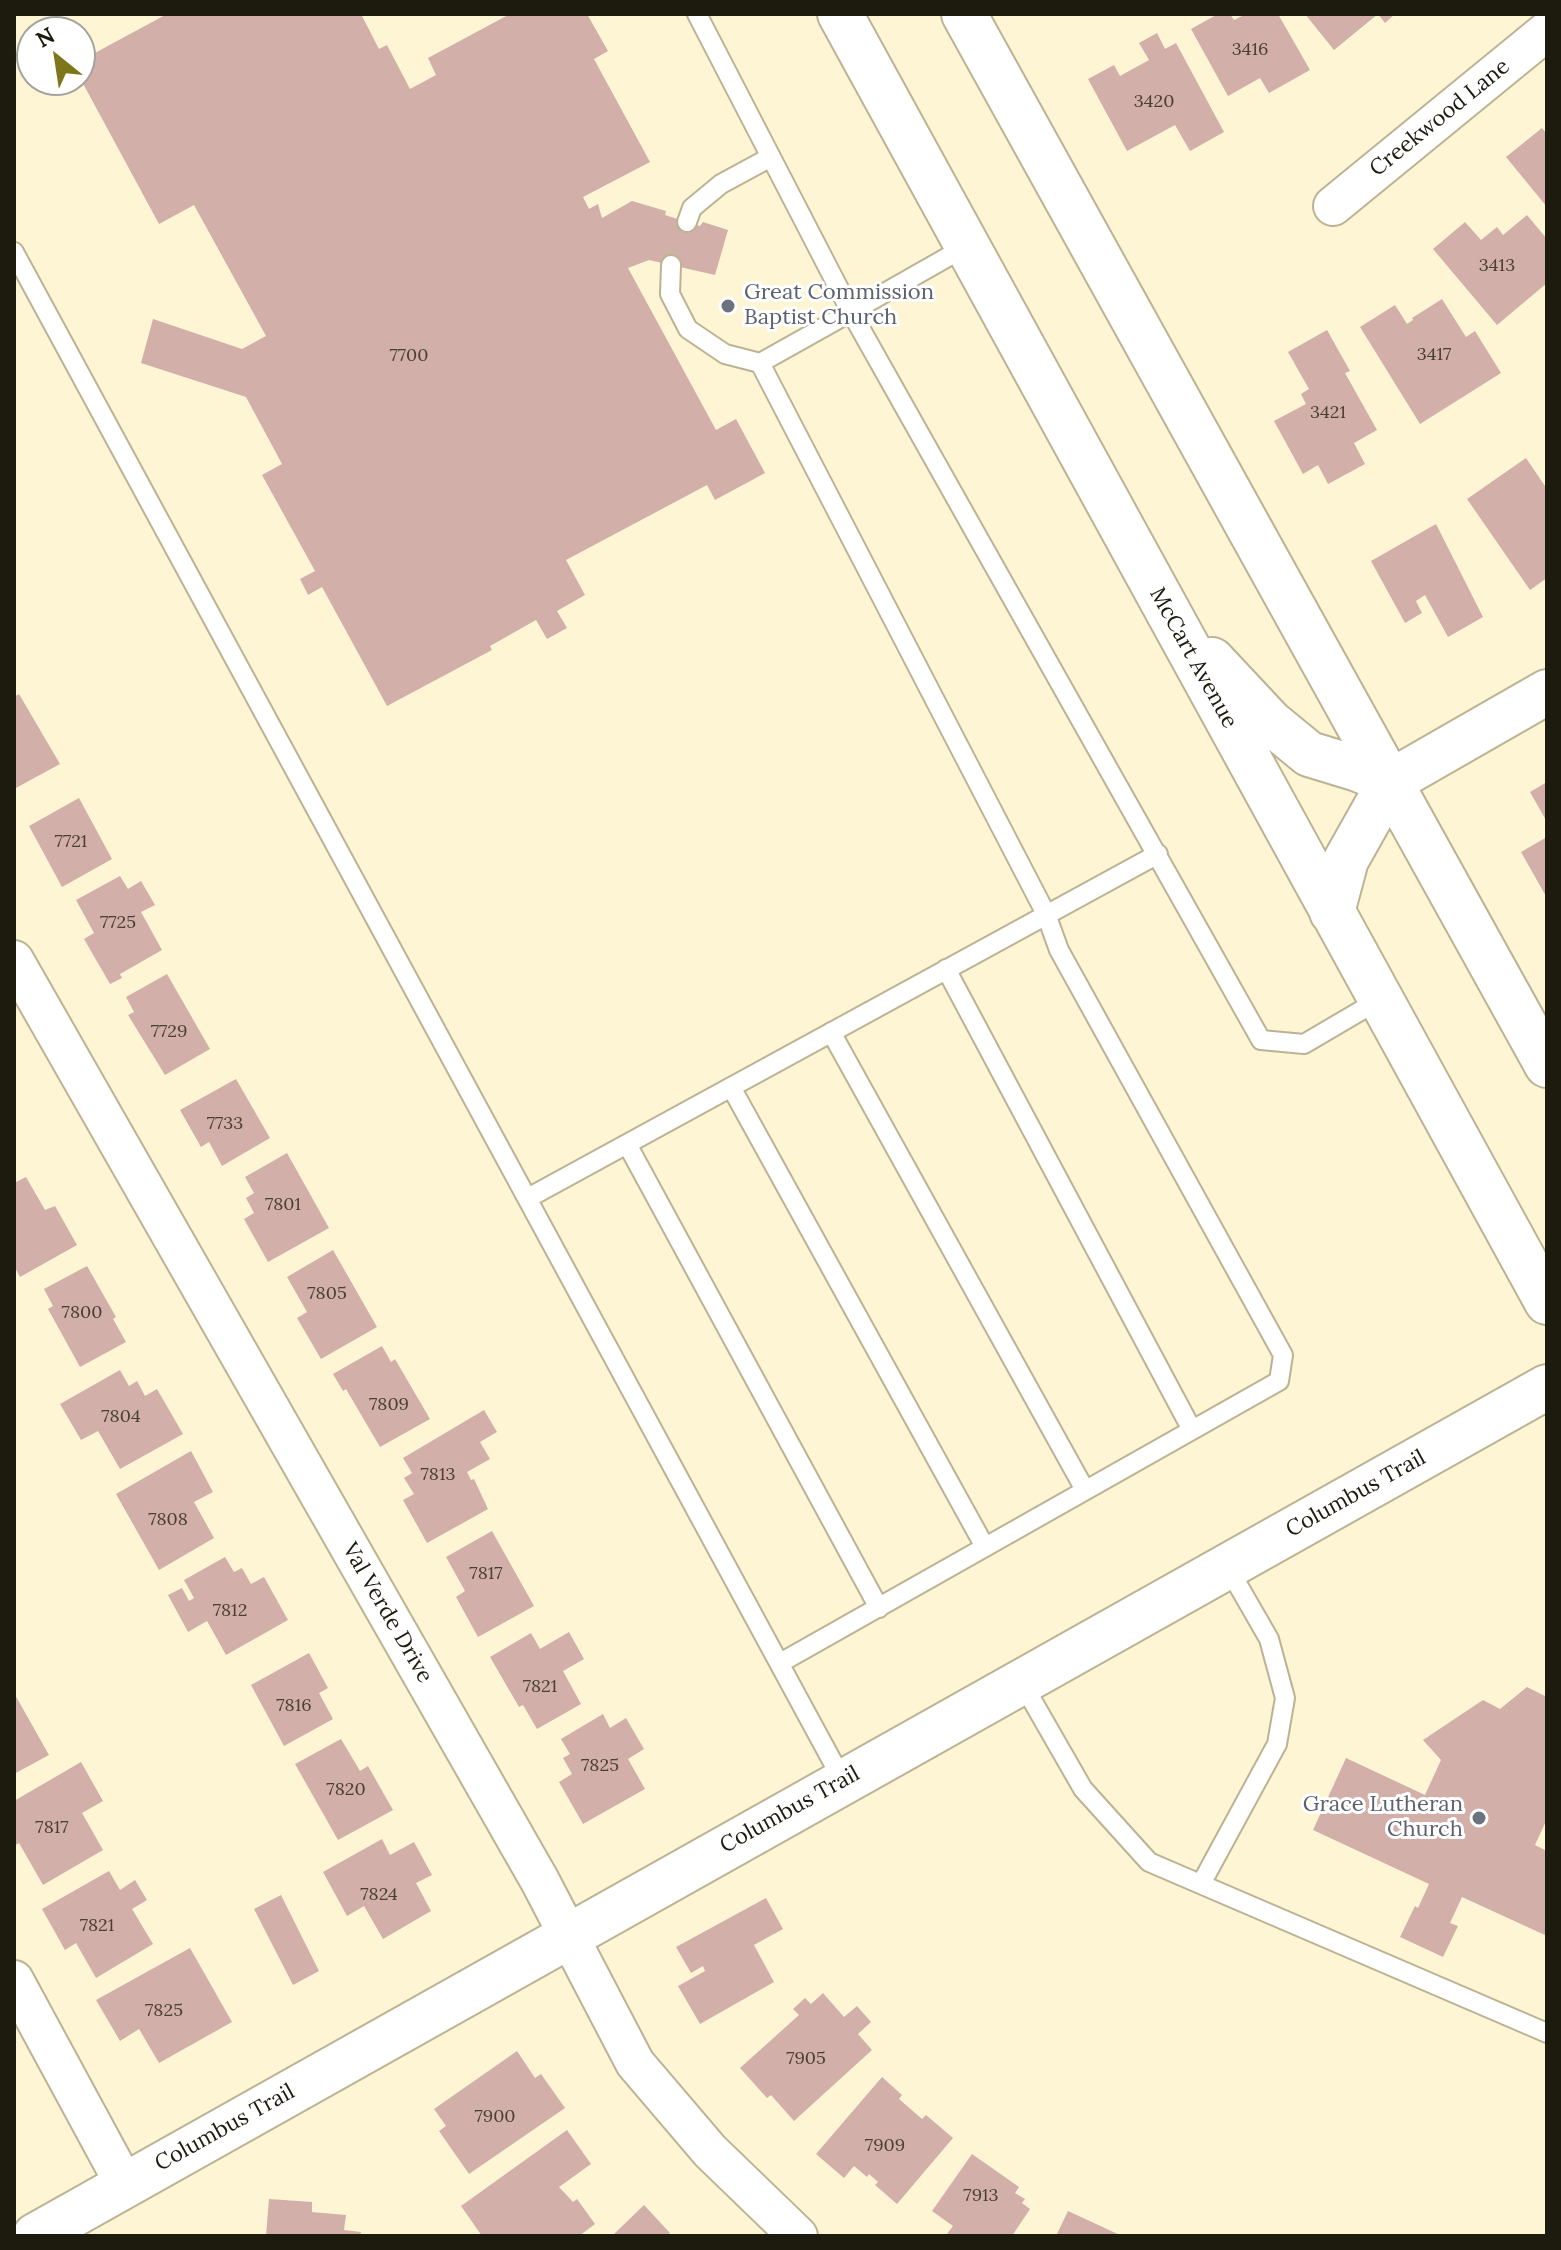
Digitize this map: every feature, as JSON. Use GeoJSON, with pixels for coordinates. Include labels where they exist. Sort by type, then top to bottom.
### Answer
{"type":"FeatureCollection","features":[{"type":"Feature","properties":{"kind":"main road","name":"McCart Avenue"},"geometry":{"type":"LineString","coordinates":[[840,14],[1547,1302]]}},
{"type":"Feature","properties":{"kind":"main road"},"geometry":{"type":"LineString","coordinates":[[964,14],[1547,1065]]}},
{"type":"Feature","properties":{"kind":"main road"},"geometry":{"type":"LineString","coordinates":[[1167,611],[1270,722],[1309,754],[1390,782]]}},
{"type":"Feature","properties":{"kind":"main road"},"geometry":{"type":"LineString","coordinates":[[1332,912],[1346,860],[1390,782],[1547,692]]}},
{"type":"Feature","properties":{"kind":"main road","name":"Columbus Trail"},"geometry":{"type":"LineString","coordinates":[[35,2236],[1547,1387]]}},
{"type":"Feature","properties":{"kind":"street","name":"Creekwood Lane"},"geometry":{"type":"LineString","coordinates":[[1333,206],[1547,31]]}},
{"type":"Feature","properties":{"kind":"street","name":"Val Verde Drive"},"geometry":{"type":"LineString","coordinates":[[14,960],[532,1867],[635,2063],[710,2151],[798,2236]]}},
{"type":"Feature","properties":{"kind":"street"},"geometry":{"type":"LineString","coordinates":[[14,1980],[125,2185]]}},
{"type":"Feature","properties":{"kind":"lane"},"geometry":{"type":"LineString","coordinates":[[697,14],[851,312],[1261,1040],[1304,1044],[1379,1000]]}},
{"type":"Feature","properties":{"kind":"lane"},"geometry":{"type":"LineString","coordinates":[[687,222],[692,208],[721,184],[769,158]]}},
{"type":"Feature","properties":{"kind":"lane"},"geometry":{"type":"LineString","coordinates":[[671,265],[670,294],[688,329],[725,354],[760,363],[967,246]]}},
{"type":"Feature","properties":{"kind":"lane"},"geometry":{"type":"LineString","coordinates":[[14,252],[843,1781]]}},
{"type":"Feature","properties":{"kind":"lane"},"geometry":{"type":"LineString","coordinates":[[760,363],[1046,914],[1059,950],[1283,1355],[1279,1381],[780,1663]]}},
{"type":"Feature","properties":{"kind":"lane"},"geometry":{"type":"LineString","coordinates":[[528,1198],[1158,854]]}},
{"type":"Feature","properties":{"kind":"lane"},"geometry":{"type":"LineString","coordinates":[[946,969],[1192,1430]]}},
{"type":"Feature","properties":{"kind":"lane"},"geometry":{"type":"LineString","coordinates":[[831,1032],[1085,1490]]}},
{"type":"Feature","properties":{"kind":"lane"},"geometry":{"type":"LineString","coordinates":[[731,1087],[985,1547]]}},
{"type":"Feature","properties":{"kind":"lane"},"geometry":{"type":"LineString","coordinates":[[627,1144],[879,1608]]}},
{"type":"Feature","properties":{"kind":"lane"},"geometry":{"type":"LineString","coordinates":[[1201,1884],[1277,1744],[1285,1698],[1269,1639],[1227,1566]]}},
{"type":"Feature","properties":{"kind":"lane"},"geometry":{"type":"LineString","coordinates":[[1021,1681],[1083,1789],[1149,1862],[1547,2033]]}},
{"type":"Feature","properties":{"kind":"building"},"geometry":{"type":"Polygon","coordinates":[[[167,14],[361,14],[379,49],[387,45],[410,89],[436,75],[428,58],[510,14],[587,14],[608,51],[594,59],[650,162],[583,197],[589,209],[598,204],[602,218],[632,201],[700,226],[703,222],[728,230],[715,275],[649,260],[628,268],[716,430],[736,419],[765,473],[715,500],[707,485],[566,560],[585,595],[557,611],[567,628],[547,639],[536,620],[490,646],[492,650],[387,706],[322,587],[308,595],[300,579],[315,571],[262,475],[282,464],[246,397],[141,363],[153,319],[242,349],[266,336],[194,205],[159,224],[90,96],[96,96],[96,52],[167,14]]]}},
{"type":"Feature","properties":{"kind":"building"},"geometry":{"type":"Polygon","coordinates":[[[1218,14],[1230,14],[1234,20],[1246,14],[1278,14],[1310,70],[1269,93],[1260,78],[1228,96],[1191,29],[1218,14]]]}},
{"type":"Feature","properties":{"kind":"building"},"geometry":{"type":"Polygon","coordinates":[[[1305,14],[1378,14],[1334,50],[1305,14]]]}},
{"type":"Feature","properties":{"kind":"building"},"geometry":{"type":"Polygon","coordinates":[[[1378,14],[1395,14],[1385,23],[1378,14]]]}},
{"type":"Feature","properties":{"kind":"building"},"geometry":{"type":"Polygon","coordinates":[[[1157,33],[1165,49],[1176,43],[1224,132],[1190,151],[1175,125],[1127,151],[1088,79],[1114,65],[1120,76],[1149,60],[1139,43],[1157,33]]]}},
{"type":"Feature","properties":{"kind":"building"},"geometry":{"type":"Polygon","coordinates":[[[1542,128],[1547,134],[1547,207],[1506,157],[1542,128]]]}},
{"type":"Feature","properties":{"kind":"building"},"geometry":{"type":"Polygon","coordinates":[[[1527,215],[1547,239],[1547,283],[1497,325],[1433,249],[1465,222],[1481,240],[1497,227],[1503,235],[1527,215]]]}},
{"type":"Feature","properties":{"kind":"building"},"geometry":{"type":"Polygon","coordinates":[[[1442,299],[1466,337],[1475,331],[1501,373],[1420,424],[1360,327],[1395,305],[1407,324],[1442,299]]]}},
{"type":"Feature","properties":{"kind":"building"},"geometry":{"type":"Polygon","coordinates":[[[1327,330],[1350,371],[1345,373],[1377,430],[1354,443],[1365,464],[1328,484],[1318,465],[1303,474],[1274,421],[1306,404],[1301,394],[1309,389],[1288,352],[1327,330]]]}},
{"type":"Feature","properties":{"kind":"building"},"geometry":{"type":"Polygon","coordinates":[[[1526,458],[1547,489],[1547,578],[1530,590],[1467,499],[1526,458]]]}},
{"type":"Feature","properties":{"kind":"building"},"geometry":{"type":"Polygon","coordinates":[[[1436,524],[1483,617],[1448,637],[1425,595],[1416,601],[1422,613],[1405,623],[1371,561],[1436,524]]]}},
{"type":"Feature","properties":{"kind":"building"},"geometry":{"type":"Polygon","coordinates":[[[19,694],[60,764],[14,789],[14,697],[19,694]]]}},
{"type":"Feature","properties":{"kind":"building"},"geometry":{"type":"Polygon","coordinates":[[[1547,782],[1547,822],[1530,792],[1547,782]]]}},
{"type":"Feature","properties":{"kind":"building"},"geometry":{"type":"Polygon","coordinates":[[[79,798],[112,859],[62,887],[29,826],[79,798]]]}},
{"type":"Feature","properties":{"kind":"building"},"geometry":{"type":"Polygon","coordinates":[[[1547,837],[1547,898],[1521,852],[1547,837]]]}},
{"type":"Feature","properties":{"kind":"building"},"geometry":{"type":"Polygon","coordinates":[[[120,876],[128,889],[141,881],[155,905],[141,912],[162,950],[120,974],[122,978],[110,984],[84,939],[94,933],[76,900],[120,876]]]}},
{"type":"Feature","properties":{"kind":"building"},"geometry":{"type":"Polygon","coordinates":[[[167,974],[210,1049],[165,1075],[128,1015],[134,1012],[126,997],[167,974]]]}},
{"type":"Feature","properties":{"kind":"building"},"geometry":{"type":"Polygon","coordinates":[[[236,1079],[270,1138],[222,1166],[209,1142],[201,1147],[180,1110],[236,1079]]]}},
{"type":"Feature","properties":{"kind":"building"},"geometry":{"type":"Polygon","coordinates":[[[287,1153],[329,1228],[268,1262],[244,1219],[254,1213],[246,1198],[254,1193],[245,1177],[287,1153]]]}},
{"type":"Feature","properties":{"kind":"building"},"geometry":{"type":"Polygon","coordinates":[[[26,1177],[45,1210],[55,1206],[77,1245],[20,1277],[14,1266],[14,1183],[26,1177]]]}},
{"type":"Feature","properties":{"kind":"building"},"geometry":{"type":"Polygon","coordinates":[[[333,1250],[377,1327],[321,1359],[297,1318],[307,1312],[287,1277],[333,1250]]]}},
{"type":"Feature","properties":{"kind":"building"},"geometry":{"type":"Polygon","coordinates":[[[87,1266],[116,1317],[113,1319],[126,1342],[80,1367],[48,1309],[53,1306],[44,1289],[87,1266]]]}},
{"type":"Feature","properties":{"kind":"building"},"geometry":{"type":"Polygon","coordinates":[[[382,1346],[391,1362],[395,1359],[430,1419],[380,1447],[346,1389],[343,1391],[333,1374],[382,1346]]]}},
{"type":"Feature","properties":{"kind":"building"},"geometry":{"type":"Polygon","coordinates":[[[120,1370],[129,1386],[137,1381],[145,1396],[157,1389],[183,1434],[120,1469],[98,1431],[81,1440],[60,1404],[120,1370]]]}},
{"type":"Feature","properties":{"kind":"building"},"geometry":{"type":"Polygon","coordinates":[[[484,1410],[497,1432],[480,1442],[490,1459],[467,1472],[471,1480],[474,1479],[488,1509],[427,1543],[403,1500],[414,1494],[404,1478],[412,1473],[403,1458],[484,1410]]]}},
{"type":"Feature","properties":{"kind":"building"},"geometry":{"type":"Polygon","coordinates":[[[191,1451],[213,1492],[194,1502],[214,1538],[159,1570],[116,1494],[191,1451]]]}},
{"type":"Feature","properties":{"kind":"building"},"geometry":{"type":"Polygon","coordinates":[[[492,1531],[534,1606],[478,1637],[456,1597],[465,1591],[446,1557],[492,1531]]]}},
{"type":"Feature","properties":{"kind":"building"},"geometry":{"type":"Polygon","coordinates":[[[225,1557],[234,1572],[242,1568],[251,1584],[264,1577],[288,1620],[226,1655],[207,1621],[188,1632],[168,1595],[182,1588],[189,1601],[194,1598],[184,1580],[225,1557]]]}},
{"type":"Feature","properties":{"kind":"building"},"geometry":{"type":"Polygon","coordinates":[[[569,1632],[584,1659],[563,1671],[581,1704],[537,1729],[523,1705],[519,1707],[490,1657],[531,1633],[540,1649],[569,1632]]]}},
{"type":"Feature","properties":{"kind":"building"},"geometry":{"type":"Polygon","coordinates":[[[309,1653],[328,1688],[319,1693],[333,1719],[284,1746],[251,1685],[309,1653]]]}},
{"type":"Feature","properties":{"kind":"building"},"geometry":{"type":"Polygon","coordinates":[[[1527,1687],[1547,1697],[1547,1819],[1535,1845],[1547,1851],[1547,1936],[1462,1897],[1450,1923],[1458,1926],[1443,1957],[1400,1937],[1429,1884],[1313,1830],[1346,1758],[1425,1795],[1441,1760],[1423,1740],[1483,1700],[1500,1709],[1527,1687]]]}},
{"type":"Feature","properties":{"kind":"building"},"geometry":{"type":"Polygon","coordinates":[[[14,1693],[49,1755],[14,1774],[14,1693]]]}},
{"type":"Feature","properties":{"kind":"building"},"geometry":{"type":"Polygon","coordinates":[[[603,1714],[610,1728],[626,1718],[644,1749],[628,1759],[645,1789],[583,1824],[559,1782],[572,1774],[563,1758],[570,1754],[561,1739],[603,1714]]]}},
{"type":"Feature","properties":{"kind":"building"},"geometry":{"type":"Polygon","coordinates":[[[341,1739],[360,1771],[368,1766],[393,1810],[338,1840],[295,1764],[341,1739]]]}},
{"type":"Feature","properties":{"kind":"building"},"geometry":{"type":"Polygon","coordinates":[[[81,1762],[103,1801],[82,1813],[103,1850],[43,1885],[19,1843],[14,1846],[14,1801],[81,1762]]]}},
{"type":"Feature","properties":{"kind":"building"},"geometry":{"type":"Polygon","coordinates":[[[382,1839],[390,1855],[414,1842],[432,1875],[416,1883],[431,1911],[383,1939],[364,1906],[347,1916],[323,1872],[382,1839]]]}},
{"type":"Feature","properties":{"kind":"building"},"geometry":{"type":"Polygon","coordinates":[[[109,1871],[120,1890],[135,1880],[147,1900],[132,1909],[153,1944],[96,1978],[76,1943],[65,1950],[42,1909],[109,1871]]]}},
{"type":"Feature","properties":{"kind":"building"},"geometry":{"type":"Polygon","coordinates":[[[281,1895],[319,1971],[293,1985],[254,1909],[281,1895]]]}},
{"type":"Feature","properties":{"kind":"building"},"geometry":{"type":"Polygon","coordinates":[[[766,1898],[783,1929],[754,1945],[774,1982],[700,2024],[678,1986],[705,1971],[703,1966],[691,1973],[676,1947],[766,1898]]]}},
{"type":"Feature","properties":{"kind":"building"},"geometry":{"type":"Polygon","coordinates":[[[190,1948],[232,2022],[159,2063],[139,2029],[120,2041],[96,2000],[190,1948]]]}},
{"type":"Feature","properties":{"kind":"building"},"geometry":{"type":"Polygon","coordinates":[[[823,1993],[844,2017],[857,2006],[871,2022],[858,2034],[872,2050],[794,2121],[771,2095],[767,2098],[740,2068],[799,2015],[793,2009],[805,1998],[811,2004],[823,1993]]]}},
{"type":"Feature","properties":{"kind":"building"},"geometry":{"type":"Polygon","coordinates":[[[517,2051],[535,2078],[541,2074],[565,2108],[469,2174],[439,2131],[446,2126],[434,2109],[517,2051]]]}},
{"type":"Feature","properties":{"kind":"building"},"geometry":{"type":"Polygon","coordinates":[[[882,2077],[902,2095],[899,2099],[922,2119],[926,2115],[953,2138],[897,2204],[875,2185],[878,2182],[869,2174],[867,2177],[854,2166],[844,2178],[816,2154],[882,2077]]]}},
{"type":"Feature","properties":{"kind":"building"},"geometry":{"type":"Polygon","coordinates":[[[567,2130],[591,2164],[559,2187],[573,2202],[577,2199],[595,2224],[579,2236],[482,2236],[461,2206],[567,2130]]]}},
{"type":"Feature","properties":{"kind":"building"},"geometry":{"type":"Polygon","coordinates":[[[972,2154],[1019,2187],[1015,2193],[1025,2199],[1022,2203],[1030,2209],[1012,2236],[950,2236],[947,2234],[953,2226],[932,2211],[972,2154]]]}},
{"type":"Feature","properties":{"kind":"building"},"geometry":{"type":"Polygon","coordinates":[[[269,2199],[312,2202],[312,2212],[346,2215],[344,2230],[361,2232],[360,2236],[266,2236],[269,2199]]]}},
{"type":"Feature","properties":{"kind":"building"},"geometry":{"type":"Polygon","coordinates":[[[644,2205],[670,2233],[667,2236],[612,2236],[644,2205]]]}},
{"type":"Feature","properties":{"kind":"building"},"geometry":{"type":"Polygon","coordinates":[[[1068,2211],[1122,2236],[1056,2236],[1068,2211]]]}},
{"type":"Feature","properties":{"kind":"place","name":"Great Commission Baptist Church"},"geometry":{"type":"Point","coordinates":[728,306]}},
{"type":"Feature","properties":{"kind":"place","name":"Grace Lutheran Church"},"geometry":{"type":"Point","coordinates":[1479,1818]}}]}
